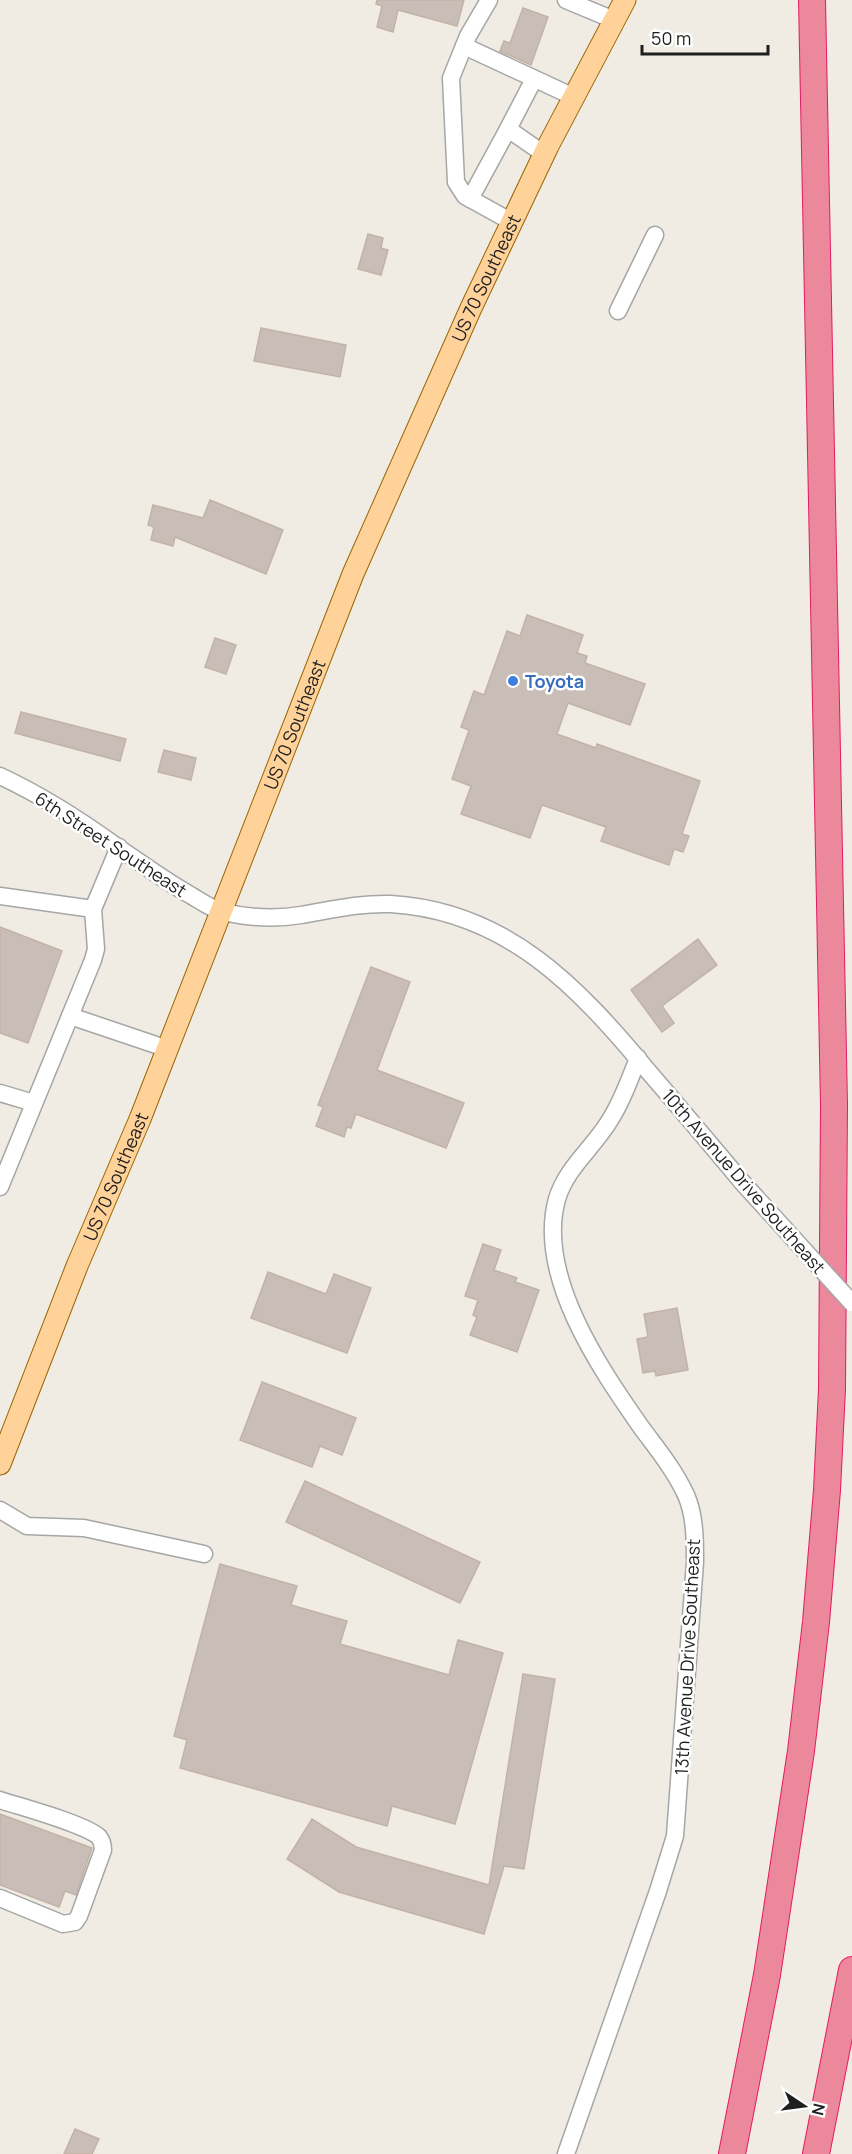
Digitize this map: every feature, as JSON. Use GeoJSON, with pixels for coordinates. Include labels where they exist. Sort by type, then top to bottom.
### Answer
{"type":"FeatureCollection","features":[{"type":"Feature","properties":{"kind":"highway"},"geometry":{"type":"LineString","coordinates":[[732,2154],[767,1975],[801,1751],[816,1622],[832,1389],[834,1093],[812,0]]}},
{"type":"Feature","properties":{"kind":"highway"},"geometry":{"type":"LineString","coordinates":[[816,2154],[852,1970]]}},
{"type":"Feature","properties":{"kind":"highway"},"geometry":{"type":"LineString","coordinates":[[831,2154],[840,2101],[852,1984]]}},
{"type":"Feature","properties":{"kind":"main road","name":"US 70 Southeast"},"geometry":{"type":"LineString","coordinates":[[0,1464],[77,1266],[168,1049],[353,574],[466,318],[544,154],[625,0]]}},
{"type":"Feature","properties":{"kind":"street"},"geometry":{"type":"LineString","coordinates":[[489,0],[464,46],[451,78],[456,182],[465,196],[512,222]]}},
{"type":"Feature","properties":{"kind":"street"},"geometry":{"type":"LineString","coordinates":[[566,0],[614,20]]}},
{"type":"Feature","properties":{"kind":"street"},"geometry":{"type":"LineString","coordinates":[[464,46],[574,97]]}},
{"type":"Feature","properties":{"kind":"street"},"geometry":{"type":"LineString","coordinates":[[470,199],[534,79]]}},
{"type":"Feature","properties":{"kind":"street"},"geometry":{"type":"LineString","coordinates":[[508,129],[544,154]]}},
{"type":"Feature","properties":{"kind":"street"},"geometry":{"type":"LineString","coordinates":[[618,311],[655,235]]}},
{"type":"Feature","properties":{"kind":"street","name":"6th Street Southeast"},"geometry":{"type":"LineString","coordinates":[[0,776],[70,814],[168,882],[222,912]]}},
{"type":"Feature","properties":{"kind":"street"},"geometry":{"type":"LineString","coordinates":[[0,1187],[93,960],[96,949],[93,909],[118,847]]}},
{"type":"Feature","properties":{"kind":"street"},"geometry":{"type":"LineString","coordinates":[[0,896],[93,909]]}},
{"type":"Feature","properties":{"kind":"street","name":"10th Avenue Drive Southeast"},"geometry":{"type":"LineString","coordinates":[[222,912],[276,917],[300,915],[330,908],[390,904],[435,910],[460,917],[511,940],[548,965],[590,1004],[742,1182],[852,1303]]}},
{"type":"Feature","properties":{"kind":"street"},"geometry":{"type":"LineString","coordinates":[[70,1016],[168,1049]]}},
{"type":"Feature","properties":{"kind":"street","name":"13th Avenue Drive Southeast"},"geometry":{"type":"LineString","coordinates":[[566,2154],[675,1836],[695,1562],[694,1529],[687,1497],[675,1472],[624,1403],[579,1328],[564,1290],[553,1235],[554,1213],[562,1185],[610,1120],[625,1093],[638,1058]]}},
{"type":"Feature","properties":{"kind":"street"},"geometry":{"type":"LineString","coordinates":[[0,1093],[34,1103]]}},
{"type":"Feature","properties":{"kind":"street"},"geometry":{"type":"LineString","coordinates":[[0,1510],[27,1526],[84,1528],[204,1554]]}},
{"type":"Feature","properties":{"kind":"street"},"geometry":{"type":"LineString","coordinates":[[0,1800],[84,1828],[99,1837],[103,1850],[75,1922],[63,1924],[0,1898]]}},
{"type":"Feature","properties":{"kind":"building"},"geometry":{"type":"Polygon","coordinates":[[[377,0],[464,0],[457,26],[398,10],[393,32],[377,27],[382,6],[376,4],[377,0]]]}},
{"type":"Feature","properties":{"kind":"building"},"geometry":{"type":"Polygon","coordinates":[[[523,8],[548,17],[531,65],[500,51],[504,41],[510,43],[523,8]]]}},
{"type":"Feature","properties":{"kind":"building"},"geometry":{"type":"Polygon","coordinates":[[[368,234],[383,238],[381,248],[388,250],[381,275],[358,269],[368,234]]]}},
{"type":"Feature","properties":{"kind":"building"},"geometry":{"type":"Polygon","coordinates":[[[261,328],[346,345],[340,377],[254,361],[261,328]]]}},
{"type":"Feature","properties":{"kind":"building"},"geometry":{"type":"Polygon","coordinates":[[[210,500],[283,530],[266,574],[175,537],[173,546],[151,540],[154,527],[148,525],[153,505],[203,518],[210,500]]]}},
{"type":"Feature","properties":{"kind":"building"},"geometry":{"type":"Polygon","coordinates":[[[527,615],[583,635],[577,653],[587,656],[585,663],[645,684],[630,725],[568,703],[557,734],[596,748],[597,744],[700,781],[682,834],[689,836],[683,852],[674,849],[669,865],[601,841],[606,827],[542,805],[530,838],[461,814],[471,786],[452,779],[469,730],[461,727],[474,691],[484,695],[507,631],[520,636],[527,615]]]}},
{"type":"Feature","properties":{"kind":"building"},"geometry":{"type":"Polygon","coordinates":[[[215,638],[236,645],[226,674],[205,667],[215,638]]]}},
{"type":"Feature","properties":{"kind":"building"},"geometry":{"type":"Polygon","coordinates":[[[21,712],[126,739],[120,761],[15,733],[21,712]]]}},
{"type":"Feature","properties":{"kind":"building"},"geometry":{"type":"Polygon","coordinates":[[[164,750],[196,758],[191,780],[158,772],[164,750]]]}},
{"type":"Feature","properties":{"kind":"building"},"geometry":{"type":"Polygon","coordinates":[[[0,927],[62,951],[28,1043],[0,1033],[0,927]]]}},
{"type":"Feature","properties":{"kind":"building"},"geometry":{"type":"Polygon","coordinates":[[[698,939],[717,965],[662,1006],[674,1023],[662,1032],[631,990],[698,939]]]}},
{"type":"Feature","properties":{"kind":"building"},"geometry":{"type":"Polygon","coordinates":[[[371,967],[410,982],[377,1070],[464,1103],[446,1148],[356,1114],[351,1128],[347,1127],[344,1137],[316,1126],[323,1107],[318,1105],[371,967]]]}},
{"type":"Feature","properties":{"kind":"building"},"geometry":{"type":"Polygon","coordinates":[[[483,1244],[501,1250],[494,1270],[517,1278],[515,1282],[539,1290],[517,1352],[470,1335],[477,1317],[473,1315],[478,1300],[465,1296],[483,1244]]]}},
{"type":"Feature","properties":{"kind":"building"},"geometry":{"type":"Polygon","coordinates":[[[268,1272],[326,1294],[334,1274],[371,1288],[347,1353],[251,1318],[268,1272]]]}},
{"type":"Feature","properties":{"kind":"building"},"geometry":{"type":"Polygon","coordinates":[[[677,1308],[688,1370],[656,1376],[655,1371],[643,1373],[637,1339],[648,1337],[644,1314],[677,1308]]]}},
{"type":"Feature","properties":{"kind":"building"},"geometry":{"type":"Polygon","coordinates":[[[262,1382],[356,1418],[342,1455],[320,1446],[312,1467],[240,1440],[262,1382]]]}},
{"type":"Feature","properties":{"kind":"building"},"geometry":{"type":"Polygon","coordinates":[[[305,1481],[480,1562],[460,1603],[286,1522],[305,1481]]]}},
{"type":"Feature","properties":{"kind":"building"},"geometry":{"type":"Polygon","coordinates":[[[220,1564],[297,1586],[291,1605],[347,1621],[340,1644],[449,1675],[458,1640],[503,1653],[455,1824],[392,1806],[387,1826],[180,1768],[187,1740],[174,1736],[220,1564]]]}},
{"type":"Feature","properties":{"kind":"building"},"geometry":{"type":"Polygon","coordinates":[[[523,1674],[555,1679],[524,1869],[504,1866],[484,1934],[339,1892],[287,1859],[312,1819],[356,1847],[489,1885],[523,1674]]]}},
{"type":"Feature","properties":{"kind":"building"},"geometry":{"type":"Polygon","coordinates":[[[0,1814],[92,1848],[76,1895],[65,1891],[59,1907],[0,1885],[0,1814]]]}},
{"type":"Feature","properties":{"kind":"building"},"geometry":{"type":"Polygon","coordinates":[[[75,2129],[99,2139],[92,2154],[64,2154],[75,2129]]]}},
{"type":"Feature","properties":{"kind":"place","name":"Toyota"},"geometry":{"type":"Point","coordinates":[513,681]}}]}
